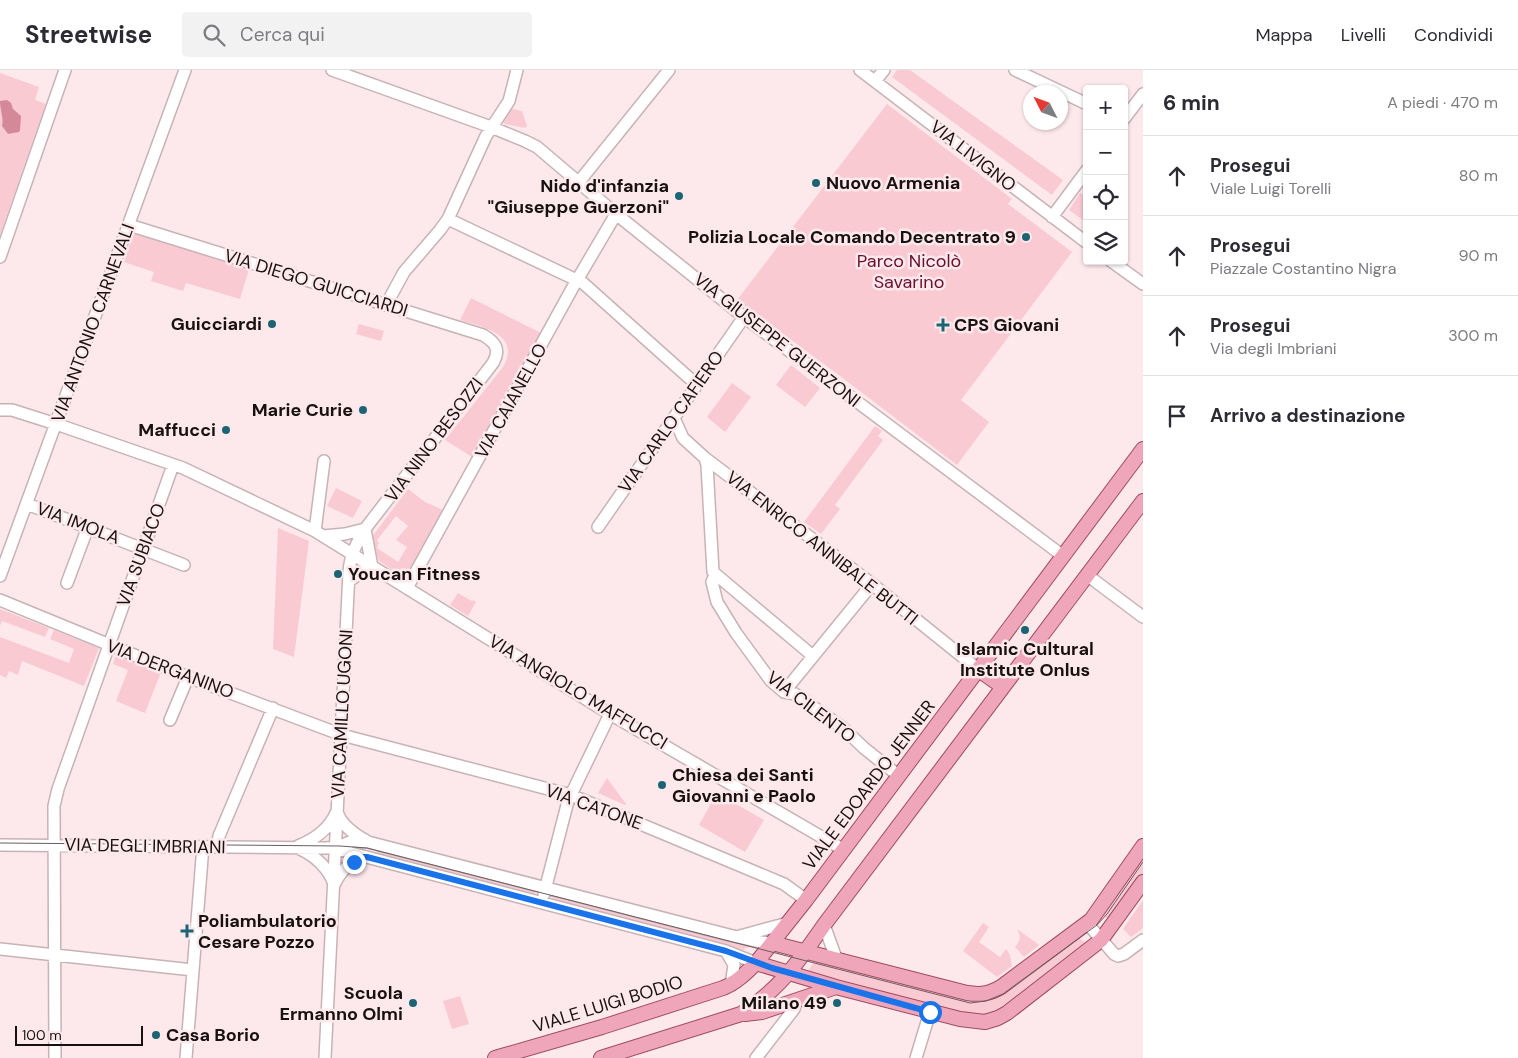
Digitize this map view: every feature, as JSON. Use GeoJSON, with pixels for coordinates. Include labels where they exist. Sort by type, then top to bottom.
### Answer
{"type":"FeatureCollection","features":[{"type":"Feature","properties":{"kind":"main road","name":"VIALE EDOARDO JENNER"},"geometry":{"type":"LineString","coordinates":[[731,985],[756,963],[806,900],[1143,449]]}},
{"type":"Feature","properties":{"kind":"main road"},"geometry":{"type":"LineString","coordinates":[[741,1014],[774,989],[789,973],[1143,501]]}},
{"type":"Feature","properties":{"kind":"main road"},"geometry":{"type":"LineString","coordinates":[[979,670],[1003,687]]}},
{"type":"Feature","properties":{"kind":"main road"},"geometry":{"type":"LineString","coordinates":[[772,943],[968,993],[985,994],[1001,987],[1087,923],[1094,916],[1143,846]]}},
{"type":"Feature","properties":{"kind":"main road"},"geometry":{"type":"LineString","coordinates":[[756,963],[951,1018],[985,1022],[998,1018],[1014,1007],[1101,940],[1143,882]]}},
{"type":"Feature","properties":{"kind":"main road","name":"VIALE LUIGI BODIO"},"geometry":{"type":"LineString","coordinates":[[495,1058],[602,1027],[731,985]]}},
{"type":"Feature","properties":{"kind":"main road"},"geometry":{"type":"LineString","coordinates":[[607,1057],[631,1053],[741,1014],[758,1012],[836,987]]}},
{"type":"Feature","properties":{"kind":"street"},"geometry":{"type":"LineString","coordinates":[[0,257],[65,70]]}},
{"type":"Feature","properties":{"kind":"street","name":"VIA ANTONIO CARNEVALI"},"geometry":{"type":"LineString","coordinates":[[0,576],[185,70]]}},
{"type":"Feature","properties":{"kind":"street","name":"VIA GIUSEPPE GUERZONI"},"geometry":{"type":"LineString","coordinates":[[332,70],[491,127],[537,147],[578,183],[744,317],[1063,556]]}},
{"type":"Feature","properties":{"kind":"street"},"geometry":{"type":"LineString","coordinates":[[386,305],[404,272],[448,218],[491,127],[509,101],[517,70]]}},
{"type":"Feature","properties":{"kind":"street"},"geometry":{"type":"LineString","coordinates":[[578,183],[668,70]]}},
{"type":"Feature","properties":{"kind":"street","name":"VIA LIVIGNO"},"geometry":{"type":"LineString","coordinates":[[860,70],[1083,240]]}},
{"type":"Feature","properties":{"kind":"street"},"geometry":{"type":"LineString","coordinates":[[875,81],[884,70]]}},
{"type":"Feature","properties":{"kind":"street"},"geometry":{"type":"LineString","coordinates":[[1015,70],[1083,102]]}},
{"type":"Feature","properties":{"kind":"street"},"geometry":{"type":"LineString","coordinates":[[1128,114],[1143,94]]}},
{"type":"Feature","properties":{"kind":"street"},"geometry":{"type":"LineString","coordinates":[[1052,217],[1083,175]]}},
{"type":"Feature","properties":{"kind":"street","name":"VIA CAIANELLO"},"geometry":{"type":"LineString","coordinates":[[407,588],[616,214]]}},
{"type":"Feature","properties":{"kind":"street"},"geometry":{"type":"LineString","coordinates":[[448,218],[586,285],[697,386]]}},
{"type":"Feature","properties":{"kind":"street","name":"VIA DIEGO GUICCIARDI"},"geometry":{"type":"LineString","coordinates":[[129,225],[483,335],[495,344],[497,348]]}},
{"type":"Feature","properties":{"kind":"street"},"geometry":{"type":"LineString","coordinates":[[1117,265],[1143,284]]}},
{"type":"Feature","properties":{"kind":"street","name":"VIA CARLO CAFIERO"},"geometry":{"type":"LineString","coordinates":[[598,527],[744,317]]}},
{"type":"Feature","properties":{"kind":"street","name":"VIA NINO BESOZZI"},"geometry":{"type":"LineString","coordinates":[[352,555],[355,545],[365,529],[493,363],[496,358],[497,348]]}},
{"type":"Feature","properties":{"kind":"street","name":"VIA ANGIOLO MAFFUCCI"},"geometry":{"type":"LineString","coordinates":[[0,410],[12,410],[173,465],[319,534],[610,714],[844,850]]}},
{"type":"Feature","properties":{"kind":"street","name":"VIA ENRICO ANNIBALE BUTTI"},"geometry":{"type":"LineString","coordinates":[[674,418],[683,438],[705,458],[872,584],[979,670]]}},
{"type":"Feature","properties":{"kind":"street","name":"VIA CILENTO"},"geometry":{"type":"LineString","coordinates":[[705,458],[714,574],[712,582],[717,602],[736,633],[771,681],[784,692],[795,694],[843,728],[864,748],[899,776]]}},
{"type":"Feature","properties":{"kind":"street"},"geometry":{"type":"LineString","coordinates":[[324,461],[319,534],[345,534],[365,529],[372,568],[349,581]]}},
{"type":"Feature","properties":{"kind":"street","name":"VIA SUBIACO"},"geometry":{"type":"LineString","coordinates":[[54,1058],[54,806],[58,789],[173,465]]}},
{"type":"Feature","properties":{"kind":"street","name":"VIA IMOLA"},"geometry":{"type":"LineString","coordinates":[[27,504],[184,566]]}},
{"type":"Feature","properties":{"kind":"street"},"geometry":{"type":"LineString","coordinates":[[67,583],[88,527]]}},
{"type":"Feature","properties":{"kind":"street","name":"VIA CAMILLO UGONI"},"geometry":{"type":"LineString","coordinates":[[325,1058],[349,581],[352,555]]}},
{"type":"Feature","properties":{"kind":"street"},"geometry":{"type":"LineString","coordinates":[[714,574],[813,656]]}},
{"type":"Feature","properties":{"kind":"street"},"geometry":{"type":"LineString","coordinates":[[1087,575],[1143,617]]}},
{"type":"Feature","properties":{"kind":"street"},"geometry":{"type":"LineString","coordinates":[[784,692],[872,584]]}},
{"type":"Feature","properties":{"kind":"street","name":"VIA DERGANINO"},"geometry":{"type":"LineString","coordinates":[[0,600],[188,677],[342,735]]}},
{"type":"Feature","properties":{"kind":"street"},"geometry":{"type":"LineString","coordinates":[[170,720],[188,677]]}},
{"type":"Feature","properties":{"kind":"street"},"geometry":{"type":"LineString","coordinates":[[217,847],[219,836],[273,708]]}},
{"type":"Feature","properties":{"kind":"street"},"geometry":{"type":"LineString","coordinates":[[542,902],[570,795],[610,714]]}},
{"type":"Feature","properties":{"kind":"street","name":"VIA CATONE"},"geometry":{"type":"LineString","coordinates":[[342,735],[570,795],[784,884],[806,900]]}},
{"type":"Feature","properties":{"kind":"street","name":"VIA DEGLI IMBRIANI"},"geometry":{"type":"LineString","coordinates":[[290,847],[301,845],[317,836],[331,821],[337,809]]}},
{"type":"Feature","properties":{"kind":"street","name":"VIA DEGLI IMBRIANI"},"geometry":{"type":"LineString","coordinates":[[337,809],[338,817],[362,838],[372,842],[735,937],[772,943]]}},
{"type":"Feature","properties":{"kind":"street","name":"VIA DEGLI IMBRIANI"},"geometry":{"type":"LineString","coordinates":[[336,847],[351,841],[372,842]]}},
{"type":"Feature","properties":{"kind":"street","name":"VIA DEGLI IMBRIANI"},"geometry":{"type":"LineString","coordinates":[[0,845],[336,847],[367,857],[726,951],[756,963]]}},
{"type":"Feature","properties":{"kind":"street"},"geometry":{"type":"LineString","coordinates":[[186,1058],[203,846]]}},
{"type":"Feature","properties":{"kind":"street","name":"VIA DEGLI IMBRIANI"},"geometry":{"type":"LineString","coordinates":[[290,847],[303,850],[314,858],[328,873],[333,880],[334,886]]}},
{"type":"Feature","properties":{"kind":"street"},"geometry":{"type":"LineString","coordinates":[[334,886],[338,878],[351,864],[359,858],[367,857]]}},
{"type":"Feature","properties":{"kind":"street"},"geometry":{"type":"LineString","coordinates":[[735,937],[788,923]]}},
{"type":"Feature","properties":{"kind":"street"},"geometry":{"type":"LineString","coordinates":[[1087,923],[1118,956],[1124,954],[1143,940]]}},
{"type":"Feature","properties":{"kind":"street"},"geometry":{"type":"LineString","coordinates":[[824,925],[836,958]]}},
{"type":"Feature","properties":{"kind":"street"},"geometry":{"type":"LineString","coordinates":[[0,949],[193,970]]}},
{"type":"Feature","properties":{"kind":"street"},"geometry":{"type":"LineString","coordinates":[[726,951],[734,965],[731,985]]}},
{"type":"Feature","properties":{"kind":"street"},"geometry":{"type":"LineString","coordinates":[[756,1058],[794,1009],[797,1000]]}},
{"type":"Feature","properties":{"kind":"street"},"geometry":{"type":"LineString","coordinates":[[916,1058],[930,1012]]}},
{"type":"Feature","properties":{"kind":"green space"},"geometry":{"type":"Polygon","coordinates":[[[897,70],[910,70],[1063,180],[1052,195],[892,77],[897,70]]]}},
{"type":"Feature","properties":{"kind":"green space"},"geometry":{"type":"Polygon","coordinates":[[[0,73],[39,87],[35,100],[46,104],[0,235],[0,73]]]}},
{"type":"Feature","properties":{"kind":"green space","name":"Parco Nicolò Savarino"},"geometry":{"type":"Polygon","coordinates":[[[887,104],[1012,199],[1008,204],[1072,252],[961,400],[989,422],[957,465],[737,300],[887,104]]]}},
{"type":"Feature","properties":{"kind":"green space"},"geometry":{"type":"Polygon","coordinates":[[[508,108],[522,111],[527,126],[525,128],[505,124],[501,119],[508,108]]]}},
{"type":"Feature","properties":{"kind":"green space"},"geometry":{"type":"Polygon","coordinates":[[[1080,193],[1083,195],[1083,220],[1069,210],[1080,193]]]}},
{"type":"Feature","properties":{"kind":"green space"},"geometry":{"type":"Polygon","coordinates":[[[134,232],[249,269],[240,299],[186,283],[183,291],[151,281],[154,272],[124,262],[134,232]]]}},
{"type":"Feature","properties":{"kind":"green space"},"geometry":{"type":"Polygon","coordinates":[[[471,298],[541,333],[472,457],[445,440],[503,367],[508,356],[504,339],[488,329],[460,320],[471,298]]]}},
{"type":"Feature","properties":{"kind":"green space"},"geometry":{"type":"Polygon","coordinates":[[[359,324],[384,331],[381,341],[356,334],[359,324]]]}},
{"type":"Feature","properties":{"kind":"green space"},"geometry":{"type":"Polygon","coordinates":[[[791,365],[820,388],[805,407],[776,385],[791,365]]]}},
{"type":"Feature","properties":{"kind":"green space"},"geometry":{"type":"Polygon","coordinates":[[[732,383],[751,397],[725,432],[707,417],[732,383]]]}},
{"type":"Feature","properties":{"kind":"green space"},"geometry":{"type":"Polygon","coordinates":[[[875,426],[882,431],[878,436],[883,440],[835,505],[840,509],[821,534],[804,522],[875,426]]]}},
{"type":"Feature","properties":{"kind":"green space"},"geometry":{"type":"Polygon","coordinates":[[[336,488],[362,501],[353,518],[327,506],[336,488]]]}},
{"type":"Feature","properties":{"kind":"green space"},"geometry":{"type":"Polygon","coordinates":[[[408,489],[425,502],[443,510],[409,576],[405,578],[379,561],[371,538],[408,489]],[[396,516],[377,540],[379,543],[377,548],[398,562],[407,547],[396,540],[408,526],[396,516]]]}},
{"type":"Feature","properties":{"kind":"green space"},"geometry":{"type":"Polygon","coordinates":[[[278,528],[309,541],[294,657],[273,649],[278,528]]]}},
{"type":"Feature","properties":{"kind":"green space"},"geometry":{"type":"Polygon","coordinates":[[[458,593],[476,602],[468,616],[450,605],[458,593]]]}},
{"type":"Feature","properties":{"kind":"green space"},"geometry":{"type":"Polygon","coordinates":[[[0,609],[49,628],[45,637],[2,621],[0,626],[0,609]]]}},
{"type":"Feature","properties":{"kind":"green space"},"geometry":{"type":"Polygon","coordinates":[[[54,630],[99,648],[84,686],[22,661],[18,675],[9,671],[6,678],[0,675],[0,637],[69,663],[74,649],[50,639],[54,630]]]}},
{"type":"Feature","properties":{"kind":"green space"},"geometry":{"type":"Polygon","coordinates":[[[116,654],[161,672],[145,713],[116,701],[128,670],[113,664],[116,654]]]}},
{"type":"Feature","properties":{"kind":"green space"},"geometry":{"type":"Polygon","coordinates":[[[607,778],[626,804],[625,805],[598,793],[607,778]]]}},
{"type":"Feature","properties":{"kind":"green space"},"geometry":{"type":"Polygon","coordinates":[[[717,793],[764,820],[745,852],[699,825],[717,793]]]}},
{"type":"Feature","properties":{"kind":"green space"},"geometry":{"type":"Polygon","coordinates":[[[378,848],[536,889],[534,896],[376,855],[378,848]]]}},
{"type":"Feature","properties":{"kind":"green space"},"geometry":{"type":"Polygon","coordinates":[[[1143,855],[1143,876],[1111,921],[1101,914],[1143,855]]]}},
{"type":"Feature","properties":{"kind":"green space"},"geometry":{"type":"Polygon","coordinates":[[[554,894],[749,943],[748,948],[744,950],[552,901],[554,894]]]}},
{"type":"Feature","properties":{"kind":"green space"},"geometry":{"type":"Polygon","coordinates":[[[1143,900],[1143,928],[1131,937],[1123,929],[1143,900]]]}},
{"type":"Feature","properties":{"kind":"green space"},"geometry":{"type":"Polygon","coordinates":[[[983,923],[989,927],[979,942],[1000,957],[1006,949],[1010,955],[1012,966],[997,977],[963,951],[983,923]]]}},
{"type":"Feature","properties":{"kind":"green space"},"geometry":{"type":"Polygon","coordinates":[[[1017,929],[1039,945],[1024,957],[1015,947],[1020,938],[1017,929]]]}},
{"type":"Feature","properties":{"kind":"green space"},"geometry":{"type":"Polygon","coordinates":[[[1077,937],[1089,945],[1001,1011],[983,1016],[965,1014],[808,971],[816,959],[970,999],[1077,937]]]}},
{"type":"Feature","properties":{"kind":"green space"},"geometry":{"type":"Polygon","coordinates":[[[460,996],[469,1024],[452,1029],[443,1001],[460,996]]]}},
{"type":"Feature","properties":{"kind":"shaded area"},"geometry":{"type":"Polygon","coordinates":[[[7,100],[21,116],[19,132],[8,134],[2,126],[0,101],[7,100]]]}},
{"type":"Feature","properties":{"kind":"tram line"},"geometry":{"type":"LineString","coordinates":[[0,843],[340,846],[367,848],[970,1003],[986,1001],[1003,994],[1097,925],[1107,914],[1143,862]]}},
{"type":"Feature","properties":{"kind":"place","name":"Nuovo Armenia"},"geometry":{"type":"Point","coordinates":[816,183]}},
{"type":"Feature","properties":{"kind":"place","name":"Nido d'infanzia \"Giuseppe Guerzoni\""},"geometry":{"type":"Point","coordinates":[679,196]}},
{"type":"Feature","properties":{"kind":"place","name":"Polizia Locale Comando Decentrato 9"},"geometry":{"type":"Point","coordinates":[1026,237]}},
{"type":"Feature","properties":{"kind":"place","name":"Guicciardi"},"geometry":{"type":"Point","coordinates":[272,324]}},
{"type":"Feature","properties":{"kind":"place","name":"CPS Giovani"},"geometry":{"type":"Point","coordinates":[943,325]}},
{"type":"Feature","properties":{"kind":"place","name":"Marie Curie"},"geometry":{"type":"Point","coordinates":[363,410]}},
{"type":"Feature","properties":{"kind":"place","name":"Maffucci"},"geometry":{"type":"Point","coordinates":[226,430]}},
{"type":"Feature","properties":{"kind":"place","name":"Youcan Fitness"},"geometry":{"type":"Point","coordinates":[338,574]}},
{"type":"Feature","properties":{"kind":"place","name":"Islamic Cultural Institute Onlus"},"geometry":{"type":"Point","coordinates":[1025,630]}},
{"type":"Feature","properties":{"kind":"place","name":"Chiesa dei Santi Giovanni e Paolo"},"geometry":{"type":"Point","coordinates":[662,785]}},
{"type":"Feature","properties":{"kind":"place","name":"Poliambulatorio Cesare Pozzo"},"geometry":{"type":"Point","coordinates":[187,931]}},
{"type":"Feature","properties":{"kind":"place","name":"Scuola Ermanno Olmi"},"geometry":{"type":"Point","coordinates":[413,1003]}},
{"type":"Feature","properties":{"kind":"place","name":"Milano 49"},"geometry":{"type":"Point","coordinates":[837,1003]}},
{"type":"Feature","properties":{"kind":"place","name":"Casa Borio"},"geometry":{"type":"Point","coordinates":[156,1035]}},
{"type":"Feature","properties":{"kind":"route"},"geometry":{"type":"LineString","coordinates":[[354,862],[359,858],[367,857],[677,937],[836,987],[930,1012]]}}]}
